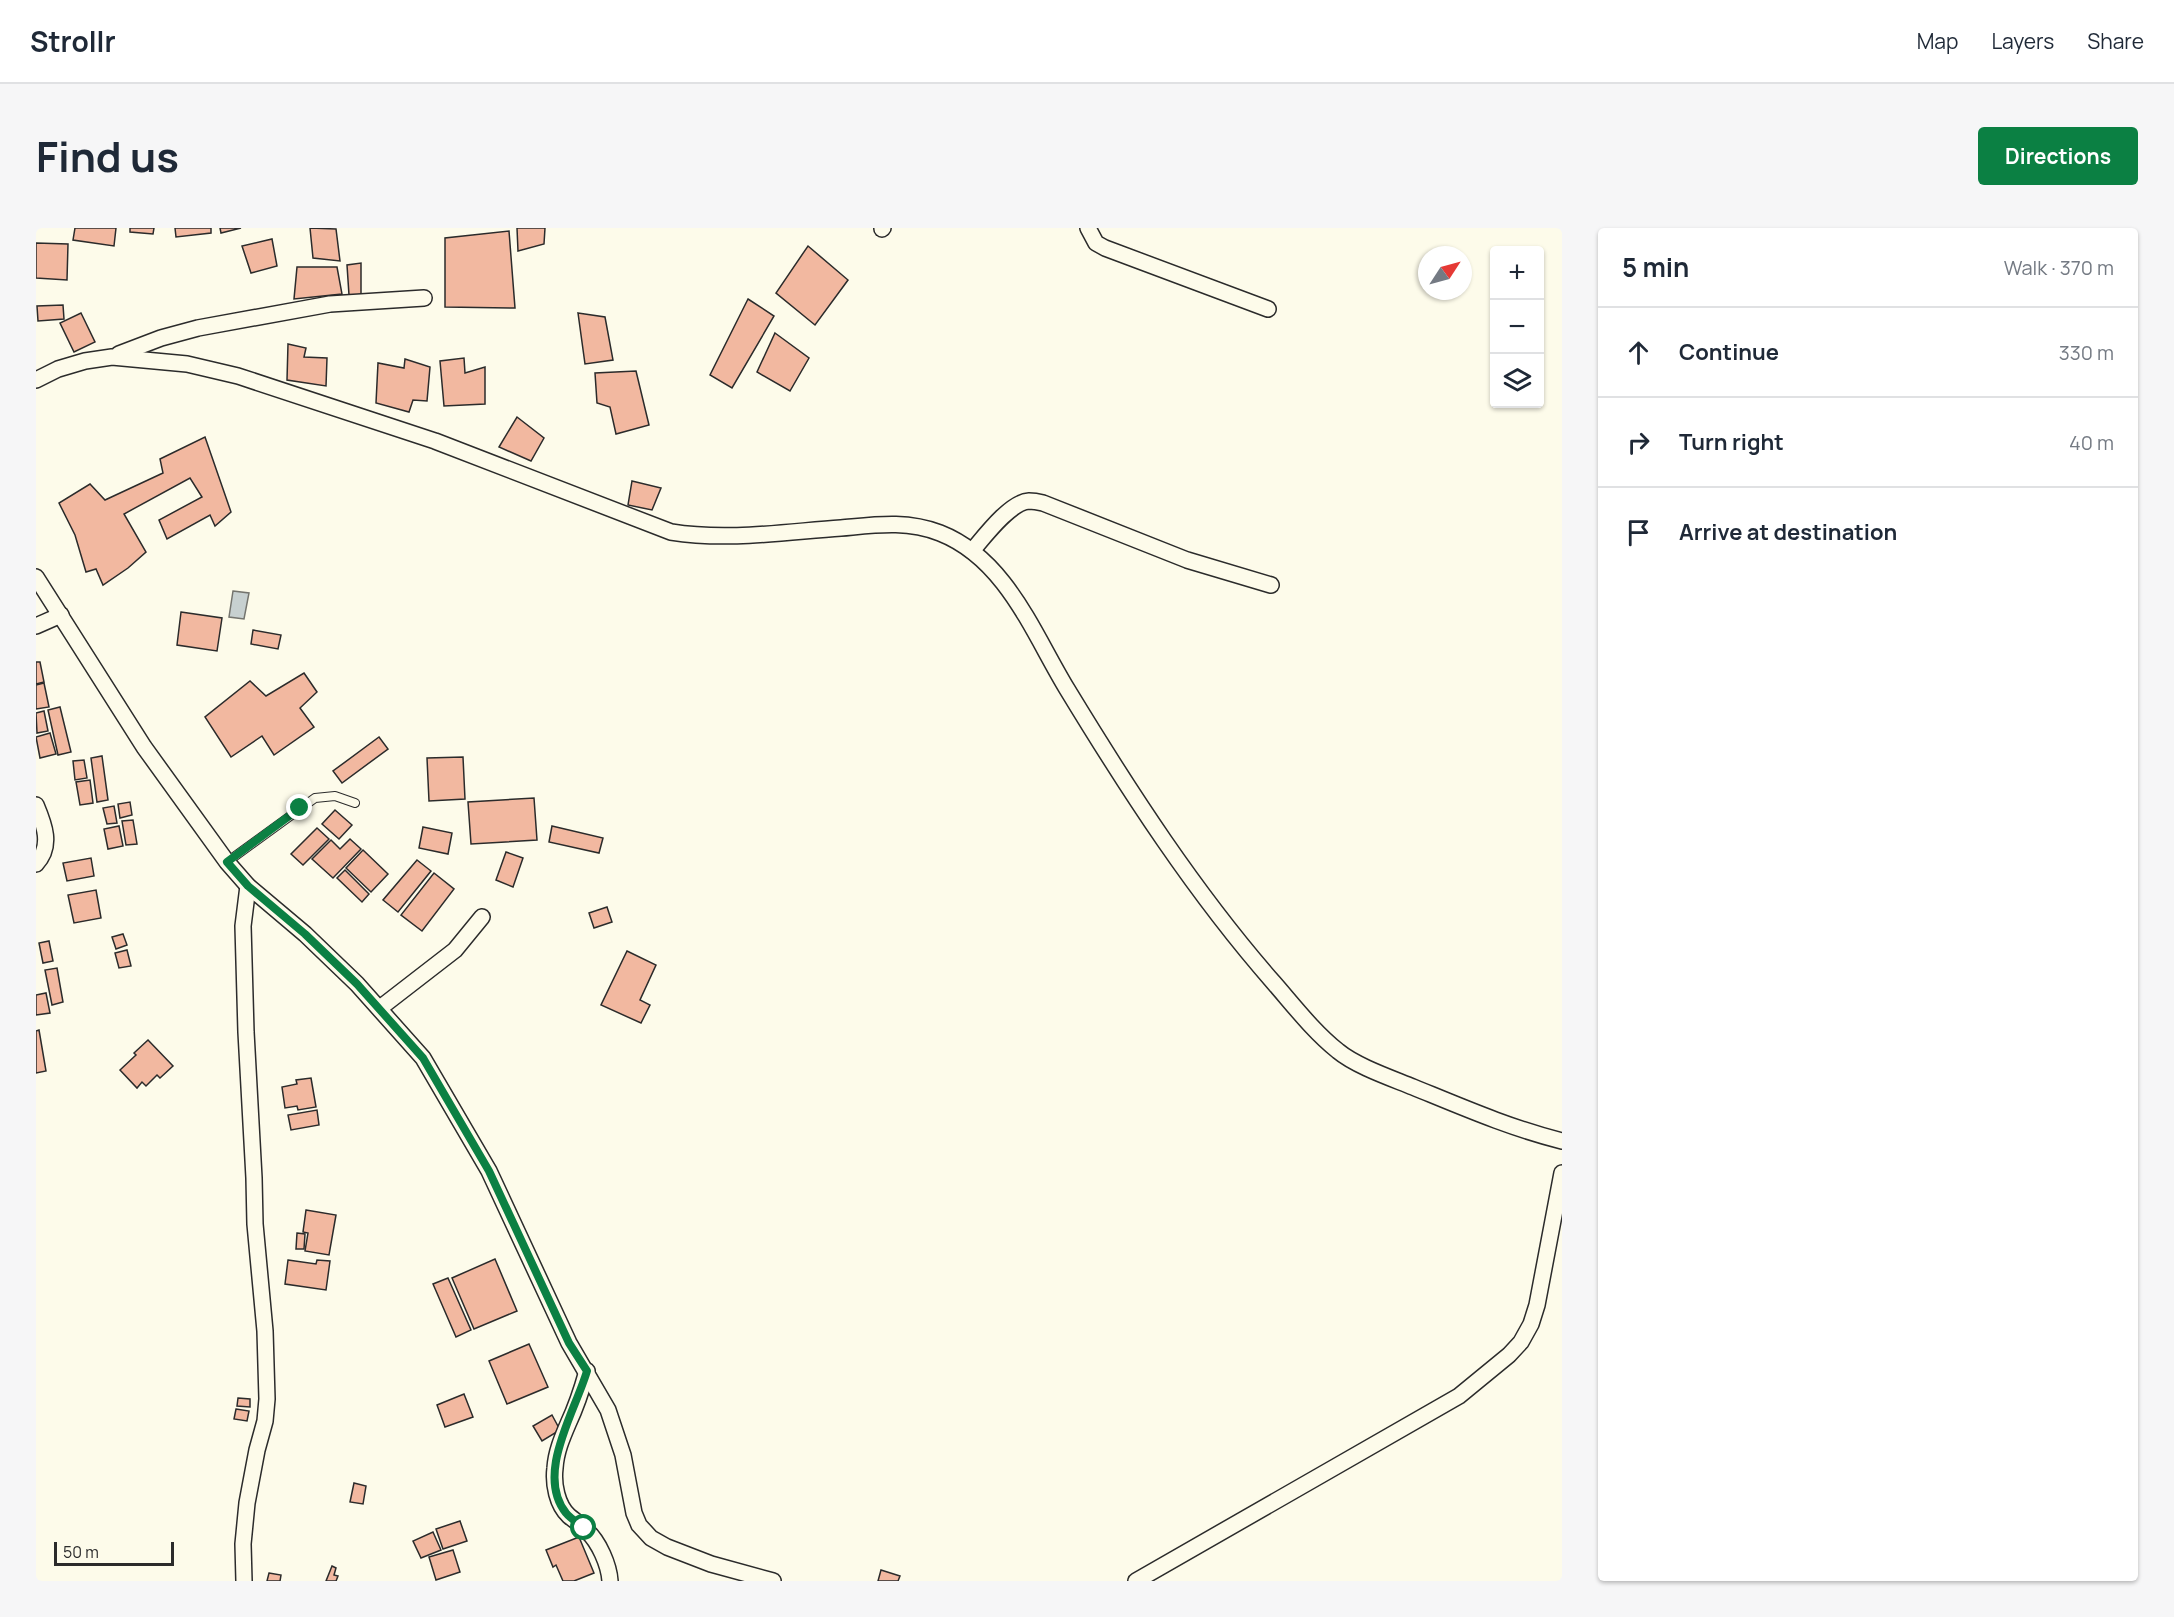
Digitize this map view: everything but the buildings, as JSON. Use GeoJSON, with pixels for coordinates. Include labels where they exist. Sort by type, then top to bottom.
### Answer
{"type":"FeatureCollection","features":[{"type":"Feature","properties":{"kind":"street"},"geometry":{"type":"LineString","coordinates":[[1088,228],[1096,243],[1105,248],[1268,309]]}},
{"type":"Feature","properties":{"kind":"street"},"geometry":{"type":"LineString","coordinates":[[36,380],[58,369],[85,361],[112,357],[161,338],[198,328],[330,304],[424,298]]}},
{"type":"Feature","properties":{"kind":"street"},"geometry":{"type":"LineString","coordinates":[[112,357],[187,364],[238,376],[435,441],[671,532],[686,535],[744,536],[900,523],[941,533],[972,550],[1013,596],[1074,699],[1206,900],[1259,967],[1314,1029],[1341,1054],[1383,1074],[1530,1133],[1562,1141]]}},
{"type":"Feature","properties":{"kind":"street"},"geometry":{"type":"LineString","coordinates":[[972,550],[1005,515],[1017,505],[1028,501],[1043,503],[1187,560],[1270,585]]}},
{"type":"Feature","properties":{"kind":"street"},"geometry":{"type":"LineString","coordinates":[[36,576],[144,747],[227,862],[248,886],[305,934],[380,1008],[423,1058],[471,1140],[503,1201],[569,1343],[587,1371],[615,1428],[623,1455],[634,1513],[639,1525],[651,1538],[667,1547],[711,1564],[773,1581]]}},
{"type":"Feature","properties":{"kind":"street"},"geometry":{"type":"LineString","coordinates":[[36,626],[61,615]]}},
{"type":"Feature","properties":{"kind":"street"},"geometry":{"type":"LineString","coordinates":[[36,805],[45,829],[46,846],[36,864]]}},
{"type":"Feature","properties":{"kind":"street"},"geometry":{"type":"LineString","coordinates":[[243,1581],[243,1544],[247,1503],[265,1421],[267,1399],[265,1331],[255,1224],[246,1032],[243,926],[248,886]]}},
{"type":"Feature","properties":{"kind":"street"},"geometry":{"type":"LineString","coordinates":[[380,1008],[455,950],[482,917]]}},
{"type":"Feature","properties":{"kind":"street"},"geometry":{"type":"LineString","coordinates":[[1136,1581],[1459,1396],[1509,1355],[1521,1342],[1531,1324],[1537,1305],[1562,1173]]}},
{"type":"Feature","properties":{"kind":"street"},"geometry":{"type":"LineString","coordinates":[[587,1371],[580,1395],[561,1437],[555,1468],[555,1485],[565,1512],[589,1532],[598,1547],[610,1581]]}},
{"type":"Feature","properties":{"kind":"lane"},"geometry":{"type":"LineString","coordinates":[[227,862],[315,798],[335,796],[355,803]]}},
{"type":"Feature","properties":{"kind":"shaded area"},"geometry":{"type":"Polygon","coordinates":[[[233,591],[249,593],[244,619],[229,617],[233,591]]]}},
{"type":"Feature","properties":{"kind":"route"},"geometry":{"type":"LineString","coordinates":[[300,808],[227,862],[248,886],[305,934],[357,984],[406,1036],[423,1058],[489,1171],[569,1343],[587,1371],[580,1395],[561,1437],[555,1468],[555,1485],[565,1512],[584,1528]]}}]}
